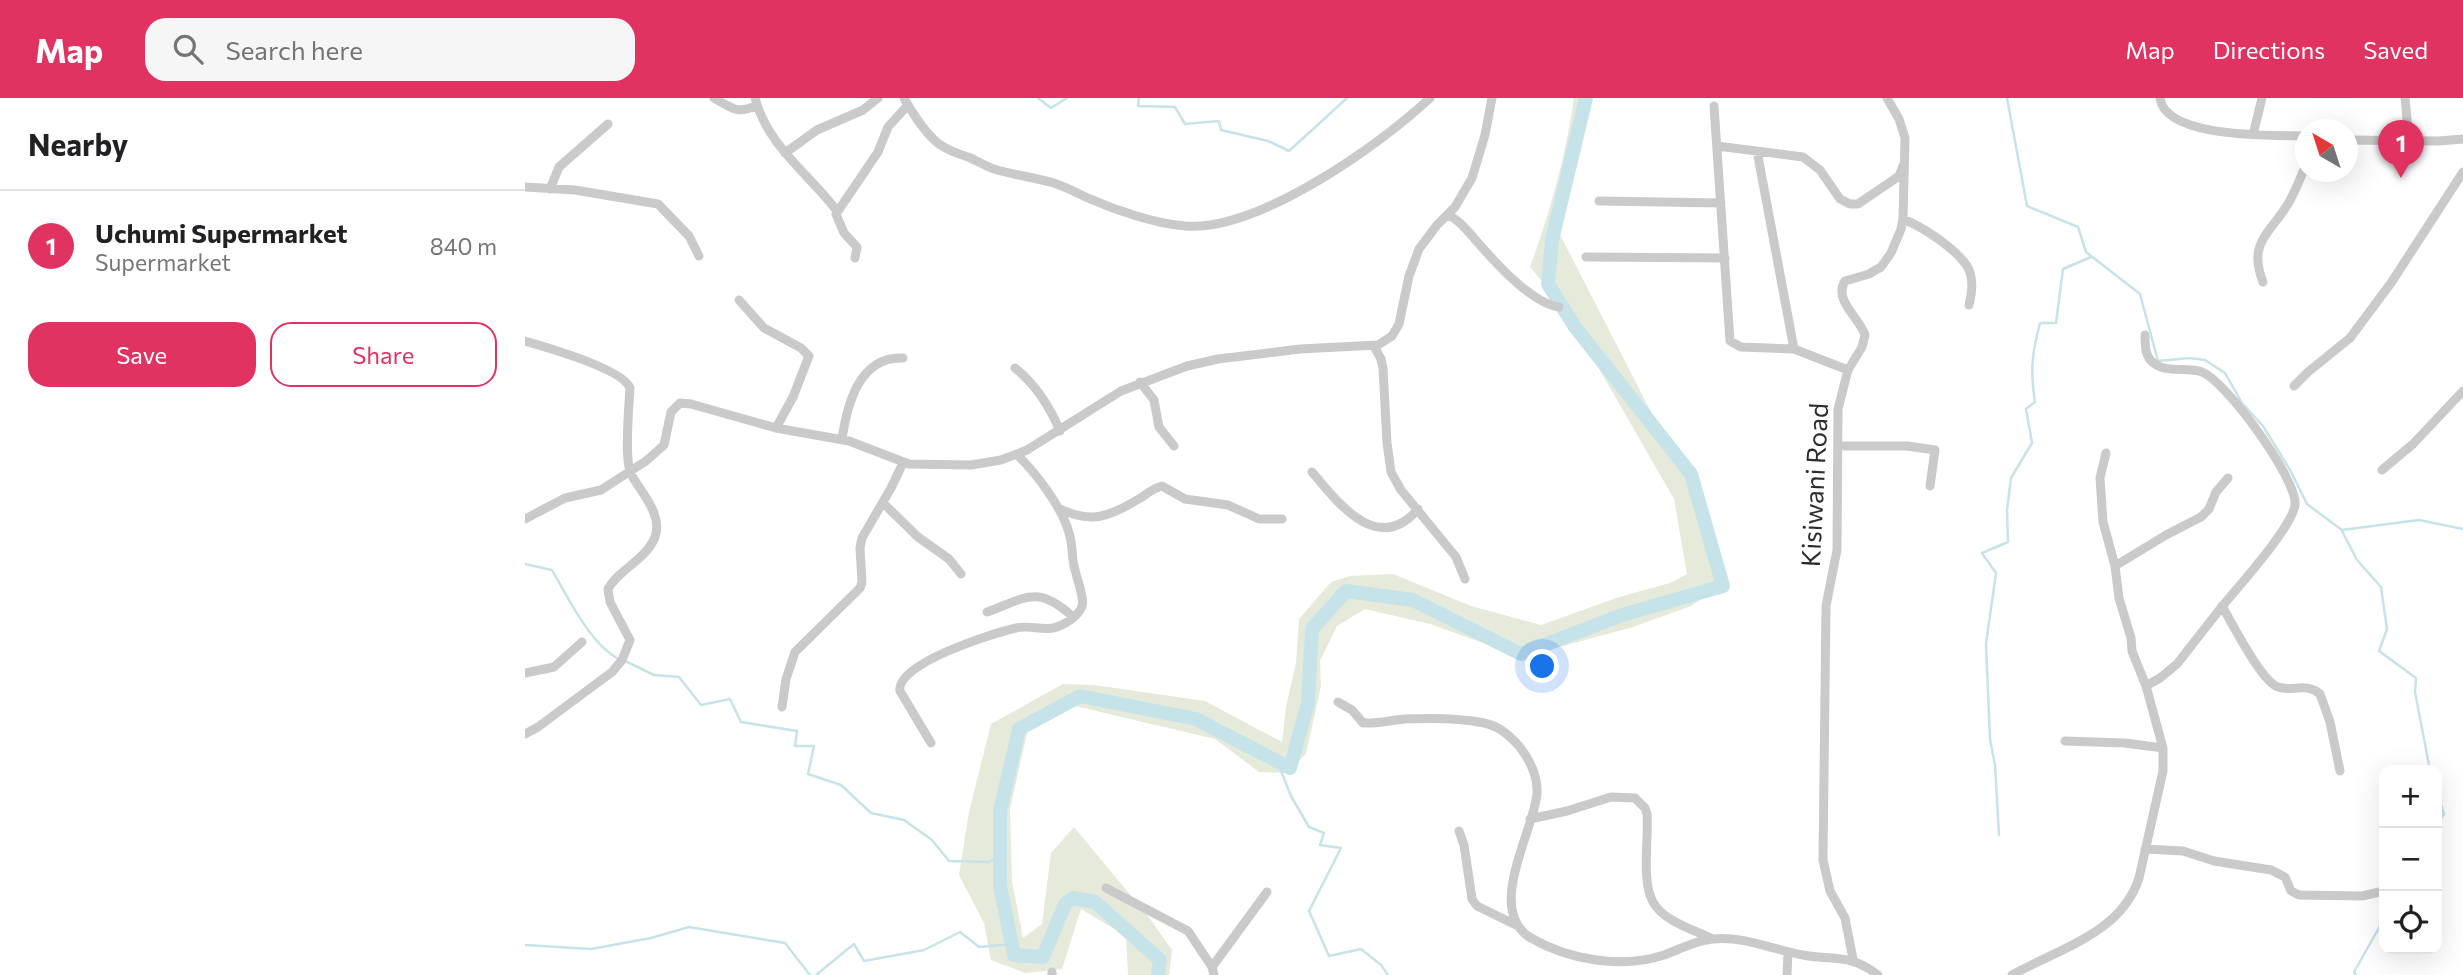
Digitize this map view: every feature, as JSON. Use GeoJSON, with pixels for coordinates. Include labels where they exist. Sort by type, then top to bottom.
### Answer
{"type":"FeatureCollection","features":[{"type":"Feature","properties":{"kind":"street"},"geometry":{"type":"LineString","coordinates":[[714,98],[739,111],[756,101],[772,137],[838,211]]}},
{"type":"Feature","properties":{"kind":"street"},"geometry":{"type":"LineString","coordinates":[[785,153],[817,130],[863,110],[878,98]]}},
{"type":"Feature","properties":{"kind":"street"},"geometry":{"type":"LineString","coordinates":[[855,258],[858,250],[839,225],[836,215],[878,152],[888,127],[906,102],[939,144],[958,154],[1001,171],[1056,184],[1128,212],[1186,226],[1231,221],[1287,198],[1354,158],[1430,98]]}},
{"type":"Feature","properties":{"kind":"street"},"geometry":{"type":"LineString","coordinates":[[525,519],[565,498],[601,490],[630,472],[664,445],[671,412],[680,403],[776,428],[842,439],[903,463],[921,466],[971,465],[1001,460],[1016,454],[1060,430],[1111,396],[1140,382],[1187,366],[1218,359],[1300,349],[1374,346],[1385,341],[1399,324],[1409,276],[1419,248],[1466,190],[1477,165],[1492,98]]}},
{"type":"Feature","properties":{"kind":"street","name":"Kisiwani Road"},"geometry":{"type":"LineString","coordinates":[[1853,960],[1845,918],[1825,876],[1822,847],[1825,804],[1826,606],[1837,550],[1838,409],[1848,370],[1862,346],[1865,335],[1841,293],[1842,285],[1848,279],[1870,274],[1881,267],[1899,236],[1903,219],[1906,162],[1903,130],[1887,98]]}},
{"type":"Feature","properties":{"kind":"street"},"geometry":{"type":"LineString","coordinates":[[2160,98],[2161,106],[2171,117],[2188,125],[2253,135],[2295,136]]}},
{"type":"Feature","properties":{"kind":"street"},"geometry":{"type":"LineString","coordinates":[[2253,135],[2262,98]]}},
{"type":"Feature","properties":{"kind":"street"},"geometry":{"type":"LineString","coordinates":[[2405,98],[2409,141]]}},
{"type":"Feature","properties":{"kind":"street"},"geometry":{"type":"LineString","coordinates":[[1714,106],[1730,341],[1741,346],[1794,348],[1848,370]]}},
{"type":"Feature","properties":{"kind":"street"},"geometry":{"type":"LineString","coordinates":[[550,189],[559,167],[608,124]]}},
{"type":"Feature","properties":{"kind":"street"},"geometry":{"type":"LineString","coordinates":[[2358,140],[2463,139]]}},
{"type":"Feature","properties":{"kind":"street"},"geometry":{"type":"LineString","coordinates":[[1717,146],[1803,157],[1820,170],[1840,198],[1850,204],[1858,204],[1899,176],[1906,162]]}},
{"type":"Feature","properties":{"kind":"street"},"geometry":{"type":"LineString","coordinates":[[1757,151],[1794,348]]}},
{"type":"Feature","properties":{"kind":"street"},"geometry":{"type":"LineString","coordinates":[[2294,386],[2350,338],[2391,284],[2463,173]]}},
{"type":"Feature","properties":{"kind":"street"},"geometry":{"type":"LineString","coordinates":[[2263,282],[2258,256],[2262,238],[2291,199],[2298,182]]}},
{"type":"Feature","properties":{"kind":"street"},"geometry":{"type":"LineString","coordinates":[[525,187],[575,190],[659,204],[689,236],[699,256]]}},
{"type":"Feature","properties":{"kind":"street"},"geometry":{"type":"LineString","coordinates":[[1599,201],[1721,203]]}},
{"type":"Feature","properties":{"kind":"street"},"geometry":{"type":"LineString","coordinates":[[1448,215],[1461,223],[1494,260],[1523,286],[1545,302],[1559,307]]}},
{"type":"Feature","properties":{"kind":"street"},"geometry":{"type":"LineString","coordinates":[[1903,219],[1929,232],[1968,267],[1972,291],[1969,305]]}},
{"type":"Feature","properties":{"kind":"street"},"geometry":{"type":"LineString","coordinates":[[1586,257],[1725,258]]}},
{"type":"Feature","properties":{"kind":"street"},"geometry":{"type":"LineString","coordinates":[[739,300],[764,328],[801,348],[809,356],[798,386],[776,428]]}},
{"type":"Feature","properties":{"kind":"street"},"geometry":{"type":"LineString","coordinates":[[2145,335],[2148,357],[2157,366],[2201,372],[2215,379],[2224,388],[2259,434],[2282,471],[2295,505],[2279,535],[2177,664],[2146,686]]}},
{"type":"Feature","properties":{"kind":"street"},"geometry":{"type":"LineString","coordinates":[[525,341],[558,350],[620,375],[629,382],[630,472],[647,497],[657,526],[651,545],[608,589],[610,602],[630,640],[622,660],[612,672],[525,734]]}},
{"type":"Feature","properties":{"kind":"street"},"geometry":{"type":"LineString","coordinates":[[1374,346],[1383,368],[1388,461],[1396,481],[1456,557],[1465,579]]}},
{"type":"Feature","properties":{"kind":"street"},"geometry":{"type":"LineString","coordinates":[[842,439],[849,403],[860,380],[877,364],[903,358]]}},
{"type":"Feature","properties":{"kind":"street"},"geometry":{"type":"LineString","coordinates":[[1015,368],[1029,379],[1060,430]]}},
{"type":"Feature","properties":{"kind":"street"},"geometry":{"type":"LineString","coordinates":[[1140,382],[1154,400],[1159,427],[1174,446]]}},
{"type":"Feature","properties":{"kind":"street"},"geometry":{"type":"LineString","coordinates":[[2382,470],[2413,444],[2463,391]]}},
{"type":"Feature","properties":{"kind":"street"},"geometry":{"type":"LineString","coordinates":[[1839,446],[1907,446],[1935,450],[1930,486]]}},
{"type":"Feature","properties":{"kind":"street"},"geometry":{"type":"LineString","coordinates":[[2012,975],[2083,939],[2121,912],[2136,889],[2163,771],[2163,748],[2146,686],[2131,651],[2131,638],[2124,619],[2115,566],[2103,522],[2100,478],[2106,453]]}},
{"type":"Feature","properties":{"kind":"street"},"geometry":{"type":"LineString","coordinates":[[931,743],[900,691],[902,680],[912,671],[954,649],[1023,627],[1052,628],[1073,617],[1079,611],[1083,600],[1075,578],[1069,531],[1057,507],[1016,454]]}},
{"type":"Feature","properties":{"kind":"street"},"geometry":{"type":"LineString","coordinates":[[782,707],[786,679],[795,652],[860,588],[862,538],[903,463]]}},
{"type":"Feature","properties":{"kind":"street"},"geometry":{"type":"LineString","coordinates":[[1312,472],[1342,508],[1367,524],[1398,526],[1418,509]]}},
{"type":"Feature","properties":{"kind":"street"},"geometry":{"type":"LineString","coordinates":[[2115,566],[2166,534],[2201,517],[2228,478]]}},
{"type":"Feature","properties":{"kind":"street"},"geometry":{"type":"LineString","coordinates":[[1057,507],[1073,515],[1093,518],[1162,486],[1185,499],[1228,505],[1259,519],[1282,519]]}},
{"type":"Feature","properties":{"kind":"street"},"geometry":{"type":"LineString","coordinates":[[883,503],[918,537],[949,559],[961,574]]}},
{"type":"Feature","properties":{"kind":"street"},"geometry":{"type":"LineString","coordinates":[[987,612],[1035,596],[1051,600],[1073,617]]}},
{"type":"Feature","properties":{"kind":"street"},"geometry":{"type":"LineString","coordinates":[[2222,606],[2256,663],[2272,684],[2283,688],[2306,686],[2320,694],[2336,744],[2340,771]]}},
{"type":"Feature","properties":{"kind":"street"},"geometry":{"type":"LineString","coordinates":[[525,673],[554,667],[582,642]]}},
{"type":"Feature","properties":{"kind":"street"},"geometry":{"type":"LineString","coordinates":[[1338,702],[1352,710],[1363,723],[1408,719],[1484,723],[1504,731],[1521,748],[1531,763],[1537,793],[1512,889],[1511,904],[1516,925]]}},
{"type":"Feature","properties":{"kind":"street"},"geometry":{"type":"LineString","coordinates":[[2064,741],[2125,743],[2163,748]]}},
{"type":"Feature","properties":{"kind":"street"},"geometry":{"type":"LineString","coordinates":[[1530,819],[1611,797],[1635,798],[1647,814],[1648,889],[1653,902],[1662,913],[1713,939],[1761,945],[1817,957],[1853,960],[1878,975]]}},
{"type":"Feature","properties":{"kind":"street"},"geometry":{"type":"LineString","coordinates":[[1459,831],[1464,845],[1472,899],[1478,906],[1516,925],[1528,936],[1549,947],[1587,958],[1626,961],[1663,955],[1713,939]]}},
{"type":"Feature","properties":{"kind":"street"},"geometry":{"type":"LineString","coordinates":[[2145,849],[2183,851],[2214,861],[2271,870],[2285,877],[2291,891],[2299,895],[2362,896],[2379,892]]}},
{"type":"Feature","properties":{"kind":"street"},"geometry":{"type":"LineString","coordinates":[[1105,888],[1181,926],[1188,932],[1213,971],[1267,892]]}},
{"type":"Feature","properties":{"kind":"street"},"geometry":{"type":"LineString","coordinates":[[1787,975],[1788,952]]}},
{"type":"Feature","properties":{"kind":"shaded area"},"geometry":{"type":"Polygon","coordinates":[[[1574,98],[1585,98],[1580,128],[1554,223],[1649,408],[1692,476],[1726,583],[1691,606],[1633,627],[1522,657],[1430,624],[1365,609],[1337,626],[1320,661],[1321,686],[1306,754],[1286,773],[1259,772],[1215,739],[1075,706],[1028,729],[1010,809],[1012,881],[1023,938],[1042,924],[1051,853],[1074,827],[1148,916],[1172,950],[1169,975],[1128,975],[1126,936],[1081,909],[1062,969],[1025,973],[991,960],[984,923],[959,875],[969,812],[991,724],[1063,684],[1094,685],[1205,701],[1282,742],[1286,707],[1296,663],[1299,619],[1331,582],[1350,576],[1393,574],[1471,606],[1541,625],[1619,597],[1670,583],[1687,574],[1674,499],[1563,306],[1530,267],[1557,184],[1574,98]]]}},
{"type":"Feature","properties":{"kind":"waterway"},"geometry":{"type":"LineString","coordinates":[[1038,98],[1051,108],[1067,98]]}},
{"type":"Feature","properties":{"kind":"waterway"},"geometry":{"type":"LineString","coordinates":[[1139,98],[1138,106],[1175,107],[1185,124],[1219,121],[1221,130],[1268,141],[1289,151],[1347,98]]}},
{"type":"Feature","properties":{"kind":"waterway"},"geometry":{"type":"LineString","coordinates":[[1158,975],[1160,960],[1095,902],[1073,898],[1065,904],[1043,957],[1014,955],[1000,886],[1000,811],[1019,729],[1080,696],[1196,719],[1290,768],[1308,703],[1312,629],[1346,591],[1413,600],[1521,654],[1622,615],[1723,586],[1691,474],[1575,327],[1548,284],[1552,240],[1586,98]]}},
{"type":"Feature","properties":{"kind":"waterway"},"geometry":{"type":"LineString","coordinates":[[2007,98],[2027,206],[2078,227],[2086,252],[2140,294],[2158,361],[2190,358],[2205,360],[2225,373],[2242,403],[2263,426],[2307,504],[2342,530],[2419,520],[2463,529]]}},
{"type":"Feature","properties":{"kind":"waterway"},"geometry":{"type":"LineString","coordinates":[[1999,835],[1995,765],[1990,739],[1986,644],[1996,573],[1982,553],[2008,542],[2007,510],[2011,478],[2032,443],[2026,409],[2035,402],[2033,362],[2040,323],[2056,323],[2063,269],[2091,257]]}},
{"type":"Feature","properties":{"kind":"waterway"},"geometry":{"type":"LineString","coordinates":[[2342,531],[2357,560],[2381,587],[2387,629],[2379,651],[2416,678],[2415,692],[2429,765]]}},
{"type":"Feature","properties":{"kind":"waterway"},"geometry":{"type":"LineString","coordinates":[[525,564],[552,570],[590,632],[619,659]]}},
{"type":"Feature","properties":{"kind":"waterway"},"geometry":{"type":"LineString","coordinates":[[625,661],[654,675],[679,677],[701,705],[730,699],[741,722],[797,731],[795,746],[814,746],[808,774],[841,785],[871,813],[904,820],[932,840],[949,861],[989,862],[1000,854]]}},
{"type":"Feature","properties":{"kind":"waterway"},"geometry":{"type":"LineString","coordinates":[[1277,761],[1291,796],[1309,827],[1324,833],[1320,845],[1341,848],[1309,911],[1329,956],[1361,949],[1381,965],[1388,975]]}},
{"type":"Feature","properties":{"kind":"waterway"},"geometry":{"type":"LineString","coordinates":[[2442,808],[2442,817]]}},
{"type":"Feature","properties":{"kind":"waterway"},"geometry":{"type":"LineString","coordinates":[[525,945],[591,949],[651,938],[689,927],[785,943],[810,975]]}},
{"type":"Feature","properties":{"kind":"waterway"},"geometry":{"type":"LineString","coordinates":[[2356,975],[2354,972],[2379,928]]}},
{"type":"Feature","properties":{"kind":"waterway"},"geometry":{"type":"LineString","coordinates":[[816,975],[854,944],[864,961],[924,950],[960,932],[979,947],[1012,944]]}},
{"type":"Feature","properties":{"kind":"place","name":"Uchumi Supermarket"},"geometry":{"type":"Point","coordinates":[2401,178]}}]}
